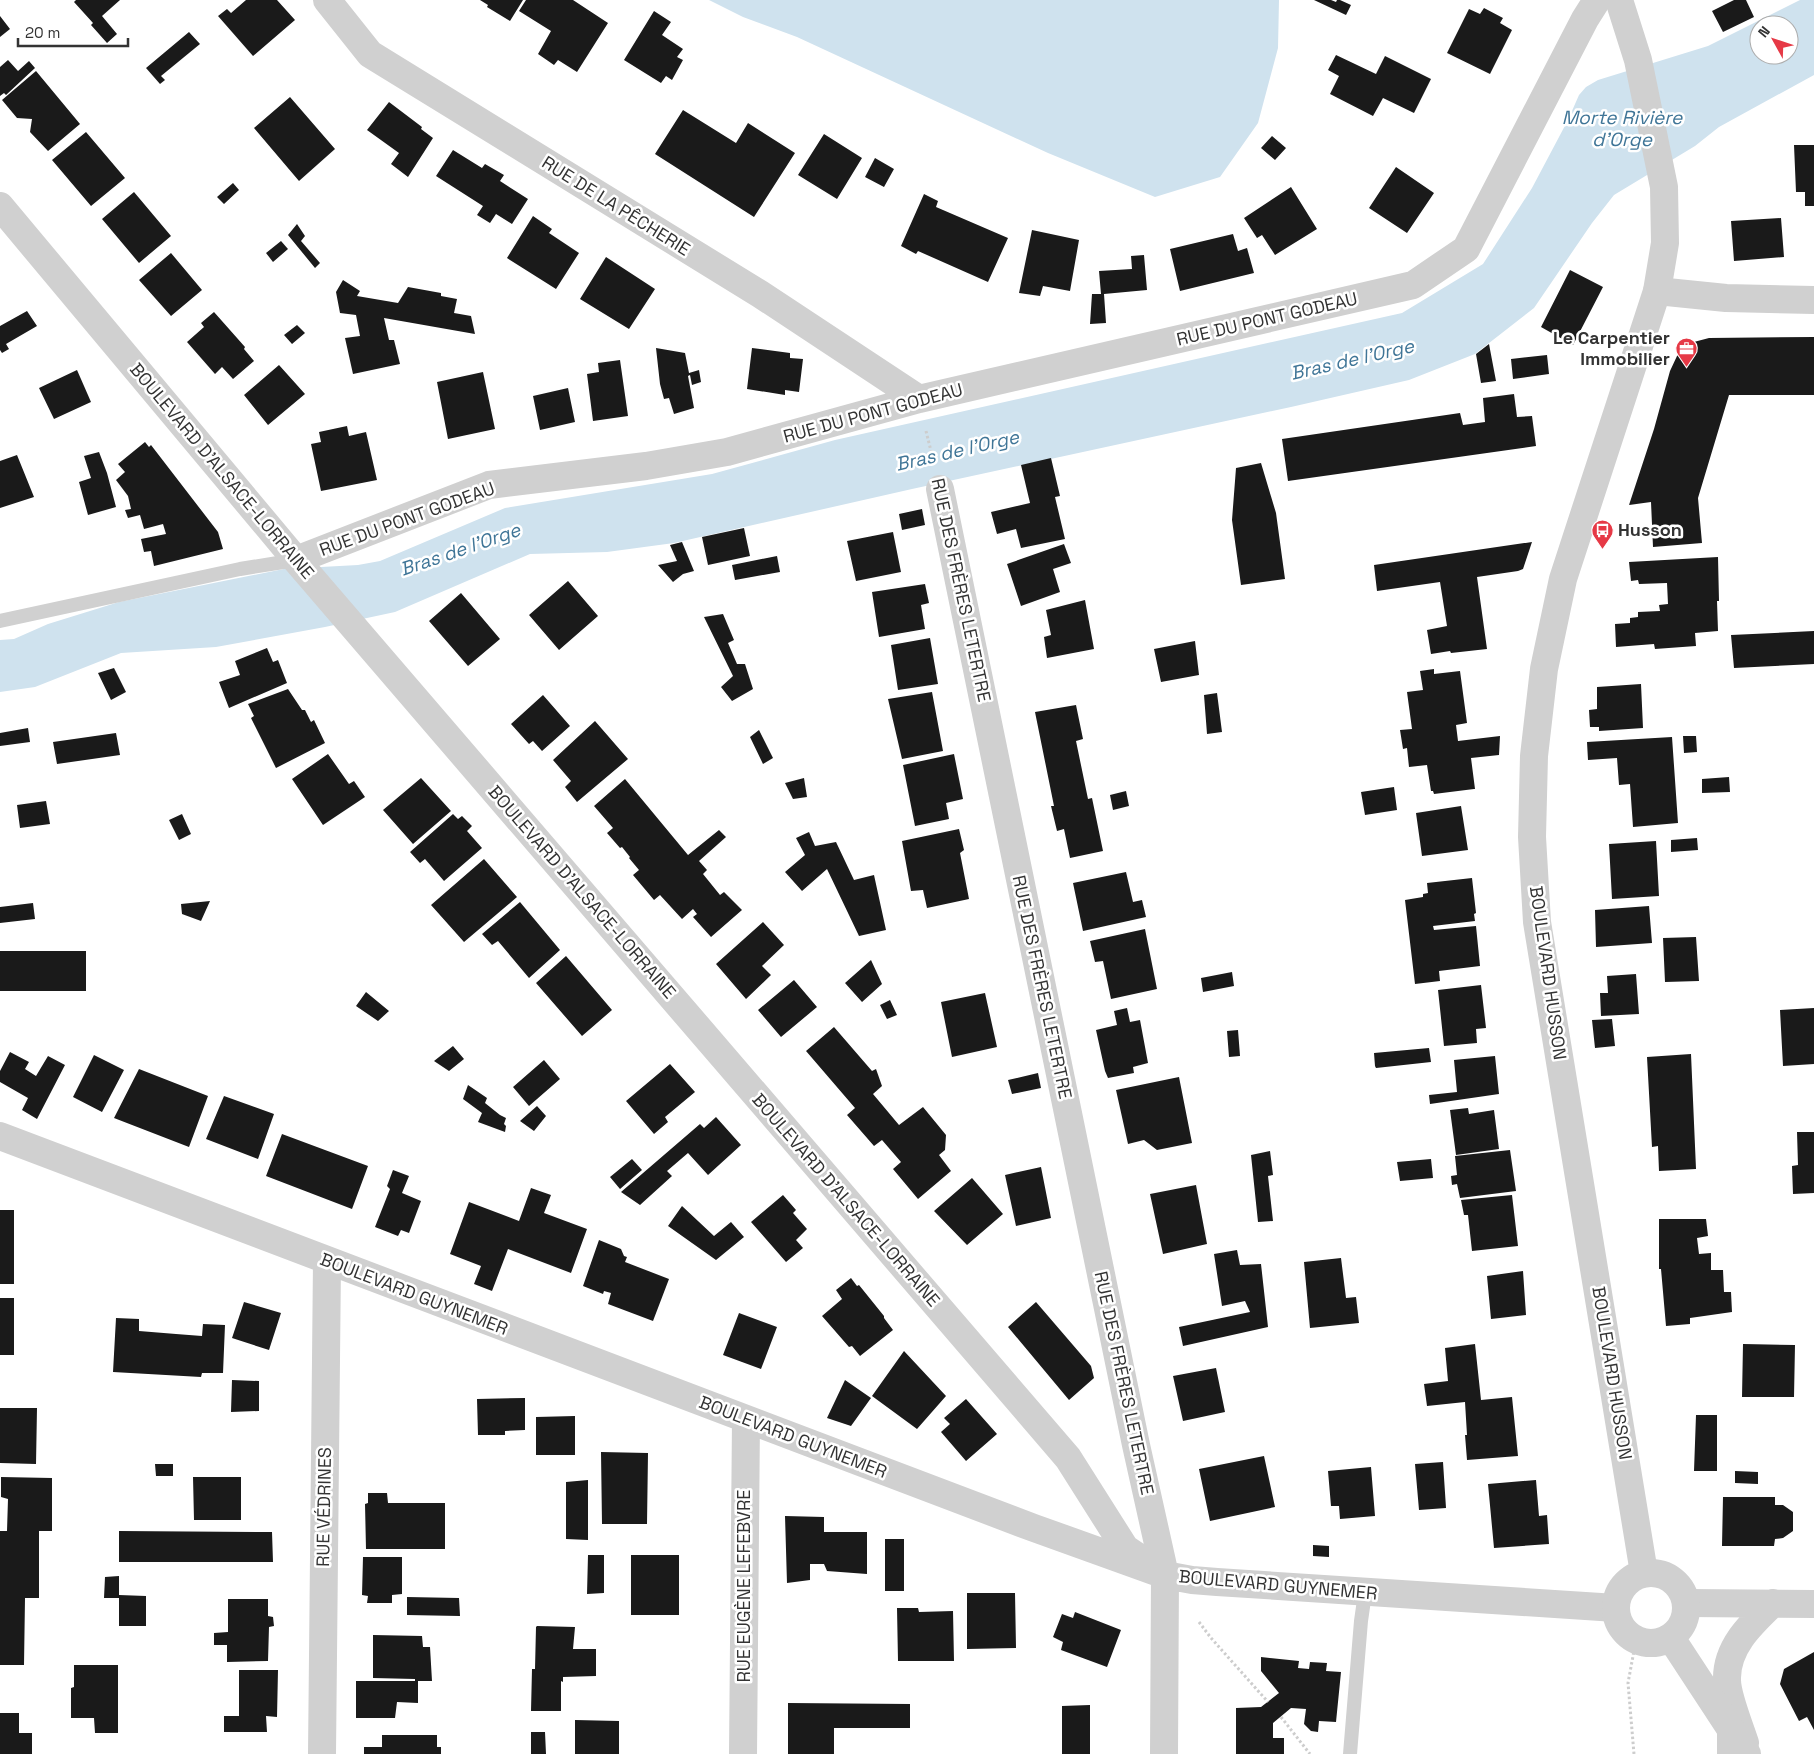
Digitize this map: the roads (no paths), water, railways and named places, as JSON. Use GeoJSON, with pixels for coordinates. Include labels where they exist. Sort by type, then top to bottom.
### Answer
{"type":"FeatureCollection","features":[{"type":"Feature","properties":{"kind":"street","name":"RUE DE LA PÊCHERIE"},"geometry":{"type":"LineString","coordinates":[[326,0],[370,54],[760,294],[919,399]]}},
{"type":"Feature","properties":{"kind":"street","name":"RUE DU PONT GODEAU"},"geometry":{"type":"LineString","coordinates":[[296,560],[489,485],[646,466],[727,452],[919,399],[1413,285],[1466,249],[1585,19],[1597,0]]}},
{"type":"Feature","properties":{"kind":"street","name":"BOULEVARD HUSSON"},"geometry":{"type":"LineString","coordinates":[[1618,0],[1638,60],[1664,187],[1664,242],[1657,291],[1564,579],[1544,669],[1534,756],[1532,837],[1538,922],[1644,1573]]}},
{"type":"Feature","properties":{"kind":"street","name":"BOULEVARD D'ALSACE-LORRAINE"},"geometry":{"type":"LineString","coordinates":[[0,206],[296,560],[1068,1458],[1125,1548],[1165,1575]]}},
{"type":"Feature","properties":{"kind":"street"},"geometry":{"type":"LineString","coordinates":[[1657,291],[1726,298],[1814,300]]}},
{"type":"Feature","properties":{"kind":"street","name":"RUE DES FRÈRES LETERTRE"},"geometry":{"type":"LineString","coordinates":[[940,489],[1136,1445],[1165,1575],[1164,1754]]}},
{"type":"Feature","properties":{"kind":"street","name":"BOULEVARD GUYNEMER"},"geometry":{"type":"LineString","coordinates":[[0,1136],[1034,1528],[1165,1575],[1192,1580],[1365,1593],[1616,1608]]}},
{"type":"Feature","properties":{"kind":"street","name":"RUE VÉDRINES"},"geometry":{"type":"LineString","coordinates":[[322,1754],[327,1261]]}},
{"type":"Feature","properties":{"kind":"street","name":"RUE EUGÈNE LEFEBVRE"},"geometry":{"type":"LineString","coordinates":[[743,1754],[746,1419]]}},
{"type":"Feature","properties":{"kind":"street"},"geometry":{"type":"LineString","coordinates":[[1658,1572],[1672,1578],[1682,1589],[1687,1603],[1686,1616],[1681,1629],[1671,1638],[1654,1644],[1636,1640],[1625,1633],[1618,1621],[1616,1608],[1618,1596],[1623,1585],[1632,1578],[1644,1573],[1658,1572]]}},
{"type":"Feature","properties":{"kind":"street"},"geometry":{"type":"LineString","coordinates":[[1687,1603],[1814,1604]]}},
{"type":"Feature","properties":{"kind":"street"},"geometry":{"type":"LineString","coordinates":[[1748,1754],[1734,1711],[1727,1681],[1730,1656],[1740,1638],[1773,1603]]}},
{"type":"Feature","properties":{"kind":"street"},"geometry":{"type":"LineString","coordinates":[[1671,1638],[1748,1754]]}},
{"type":"Feature","properties":{"kind":"lane","name":"RUE DU PONT GODEAU"},"geometry":{"type":"LineString","coordinates":[[0,621],[240,569],[296,560]]}},
{"type":"Feature","properties":{"kind":"lane"},"geometry":{"type":"LineString","coordinates":[[1350,1754],[1365,1593]]}},
{"type":"Feature","properties":{"kind":"lane"},"geometry":{"type":"LineString","coordinates":[[1724,1718],[1724,1754]]}},
{"type":"Feature","properties":{"kind":"water"},"geometry":{"type":"Polygon","coordinates":[[[709,0],[1279,0],[1278,48],[1258,123],[1220,177],[1155,197],[1048,153],[797,37],[743,17],[709,0]]]}},
{"type":"Feature","properties":{"kind":"water","name":"Morte Rivière d'Orge"},"geometry":{"type":"Polygon","coordinates":[[[1800,0],[1814,0],[1814,75],[1719,127],[1695,146],[1614,195],[1592,223],[1534,308],[1475,354],[1409,380],[674,543],[607,552],[530,554],[395,612],[216,647],[121,653],[35,687],[0,692],[0,640],[14,639],[48,624],[119,602],[284,569],[358,565],[380,561],[505,508],[712,474],[835,440],[1402,313],[1483,264],[1532,188],[1579,95],[1586,87],[1598,80],[1708,46],[1749,26],[1749,65],[1799,65],[1799,15],[1770,15],[1800,0]]]}},
{"type":"Feature","properties":{"kind":"place","name":"Le Carpentier Immobilier"},"geometry":{"type":"Point","coordinates":[1686,367]}},
{"type":"Feature","properties":{"kind":"place","name":"Husson"},"geometry":{"type":"Point","coordinates":[1602,549]}},
{"type":"Feature","properties":{"kind":"water label","name":"Bras de l'Orge"},"geometry":{"type":"Point","coordinates":[1352,359]}},
{"type":"Feature","properties":{"kind":"water label","name":"Bras de l'Orge"},"geometry":{"type":"Point","coordinates":[957,450]}},
{"type":"Feature","properties":{"kind":"water label","name":"Bras de l'Orge"},"geometry":{"type":"Point","coordinates":[460,549]}}]}
